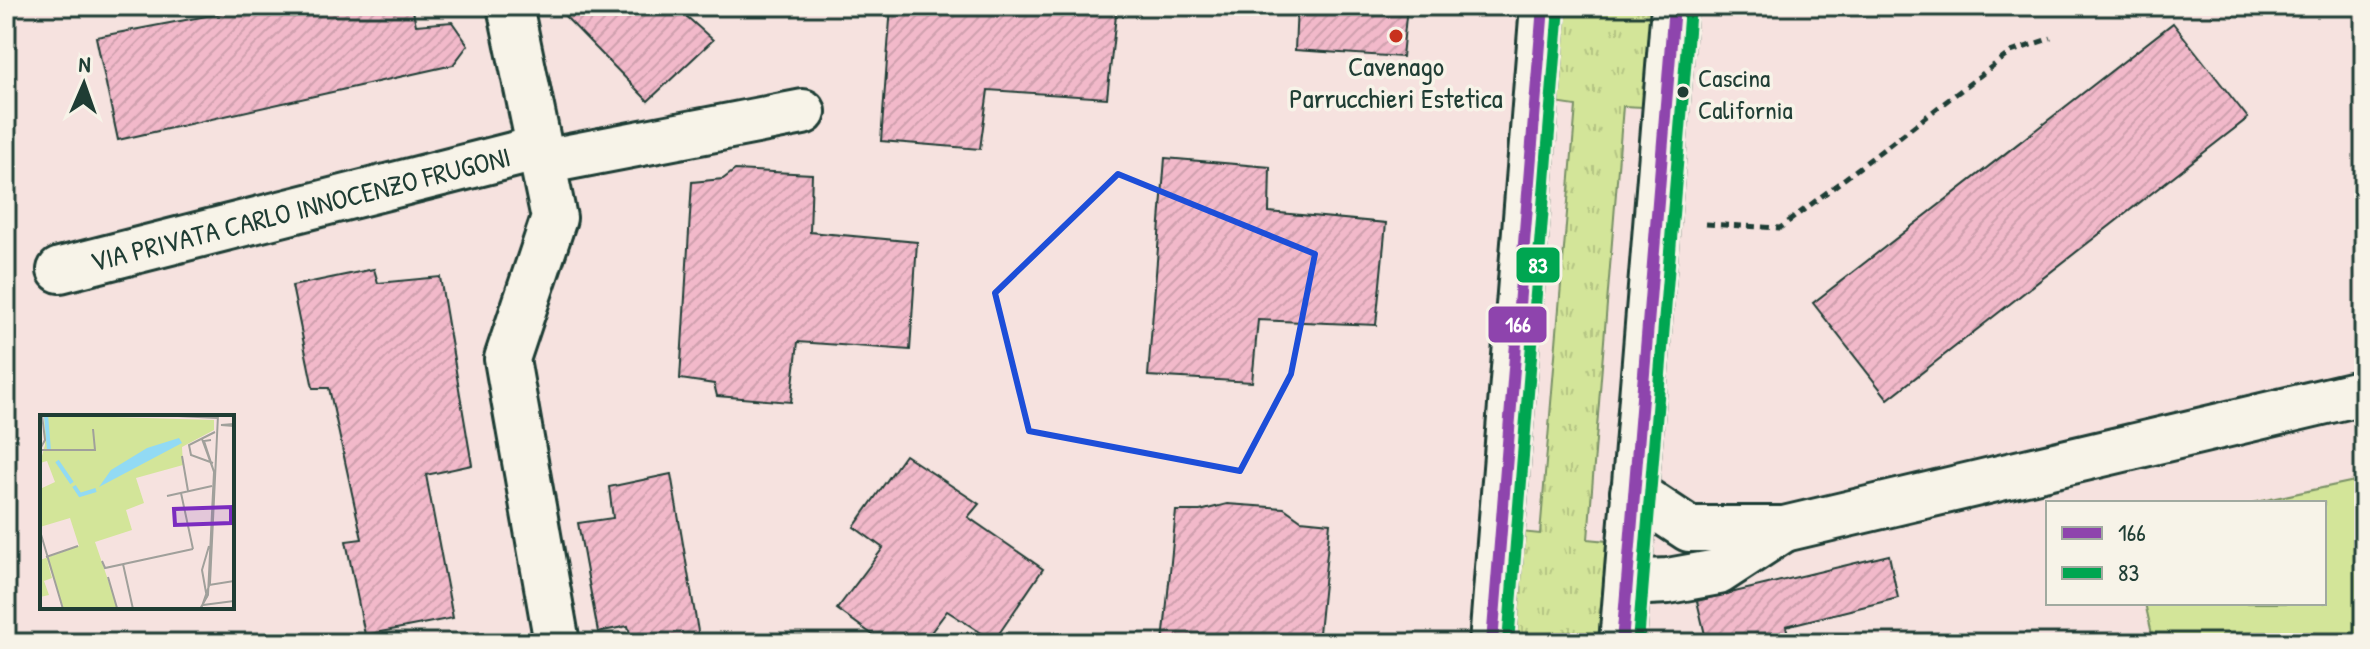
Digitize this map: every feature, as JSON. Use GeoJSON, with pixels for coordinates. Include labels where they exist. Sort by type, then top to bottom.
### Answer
{"type":"FeatureCollection","features":[{"type":"Feature","properties":{"kind":"street","name":"VIA PRIVATA CARLO INNOCENZO FRUGONI"},"geometry":{"type":"LineString","coordinates":[[510,6],[554,218],[507,359],[557,643]]}},
{"type":"Feature","properties":{"kind":"street"},"geometry":{"type":"LineString","coordinates":[[1492,643],[1543,6]]}},
{"type":"Feature","properties":{"kind":"street"},"geometry":{"type":"LineString","coordinates":[[1622,643],[1674,6]]}},
{"type":"Feature","properties":{"kind":"street"},"geometry":{"type":"LineString","coordinates":[[541,155],[803,112]]}},
{"type":"Feature","properties":{"kind":"street","name":"VIA PRIVATA CARLO INNOCENZO FRUGONI"},"geometry":{"type":"LineString","coordinates":[[60,270],[541,155]]}},
{"type":"Feature","properties":{"kind":"street"},"geometry":{"type":"LineString","coordinates":[[1633,492],[1689,529],[1784,529],[2364,392]]}},
{"type":"Feature","properties":{"kind":"street"},"geometry":{"type":"LineString","coordinates":[[1627,583],[1668,581],[1718,572],[1784,529]]}},
{"type":"Feature","properties":{"kind":"path"},"geometry":{"type":"LineString","coordinates":[[1691,223],[1780,228],[2011,52],[2051,38]]}},
{"type":"Feature","properties":{"kind":"highlighted area"},"geometry":{"type":"Polygon","coordinates":[[[1118,174],[1315,254],[1291,374],[1240,471],[1029,431],[995,293],[1118,174]]]}},
{"type":"Feature","properties":{"kind":"green space"},"geometry":{"type":"Polygon","coordinates":[[[1563,6],[1652,6],[1643,107],[1623,106],[1588,539],[1607,541],[1598,643],[1511,643],[1521,532],[1540,534],[1576,106],[1555,103],[1563,6]]]}},
{"type":"Feature","properties":{"kind":"green space"},"geometry":{"type":"Polygon","coordinates":[[[2364,479],[2364,643],[2154,643],[2145,605],[2326,605],[2326,501],[2261,501],[2364,479]]]}},
{"type":"Feature","properties":{"kind":"building"},"geometry":{"type":"Polygon","coordinates":[[[259,6],[412,6],[416,25],[452,22],[468,45],[453,65],[118,140],[96,37],[259,6]]]}},
{"type":"Feature","properties":{"kind":"building"},"geometry":{"type":"Polygon","coordinates":[[[555,6],[675,6],[713,40],[648,101],[555,6]]]}},
{"type":"Feature","properties":{"kind":"building"},"geometry":{"type":"Polygon","coordinates":[[[891,6],[1117,6],[1107,98],[988,90],[980,149],[881,141],[891,6]]]}},
{"type":"Feature","properties":{"kind":"building"},"geometry":{"type":"Polygon","coordinates":[[[1297,6],[1407,6],[1402,57],[1295,50],[1297,6]]]}},
{"type":"Feature","properties":{"kind":"building"},"geometry":{"type":"Polygon","coordinates":[[[2173,23],[2248,118],[1888,399],[1813,303],[2173,23]]]}},
{"type":"Feature","properties":{"kind":"building"},"geometry":{"type":"Polygon","coordinates":[[[1165,158],[1270,167],[1269,212],[1386,223],[1376,325],[1258,320],[1252,382],[1148,376],[1165,158]]]}},
{"type":"Feature","properties":{"kind":"building"},"geometry":{"type":"Polygon","coordinates":[[[735,170],[812,174],[810,232],[917,242],[910,350],[798,342],[791,402],[717,396],[714,384],[680,379],[692,182],[723,179],[735,170]]]}},
{"type":"Feature","properties":{"kind":"building"},"geometry":{"type":"Polygon","coordinates":[[[374,269],[378,283],[440,277],[472,465],[426,475],[453,618],[365,635],[346,541],[362,539],[329,388],[313,388],[292,286],[374,269]]]}},
{"type":"Feature","properties":{"kind":"building"},"geometry":{"type":"Polygon","coordinates":[[[905,455],[979,504],[968,517],[1043,569],[994,641],[947,611],[923,643],[884,643],[837,609],[883,548],[854,527],[905,455]]]}},
{"type":"Feature","properties":{"kind":"building"},"geometry":{"type":"Polygon","coordinates":[[[671,474],[700,643],[632,643],[628,626],[598,632],[578,523],[613,518],[609,487],[671,474]]]}},
{"type":"Feature","properties":{"kind":"building"},"geometry":{"type":"Polygon","coordinates":[[[1227,504],[1284,508],[1301,520],[1330,523],[1318,643],[1163,643],[1176,511],[1200,511],[1227,504]]]}},
{"type":"Feature","properties":{"kind":"building"},"geometry":{"type":"Polygon","coordinates":[[[1889,555],[1898,598],[1786,626],[1790,643],[1707,643],[1697,601],[1889,555]]]}},
{"type":"Feature","properties":{"kind":"transit line","name":"166"},"geometry":{"type":"LineString","coordinates":[[1492,643],[1543,6]]}},
{"type":"Feature","properties":{"kind":"transit line","name":"166"},"geometry":{"type":"LineString","coordinates":[[1622,643],[1674,6]]}},
{"type":"Feature","properties":{"kind":"transit line","name":"83"},"geometry":{"type":"LineString","coordinates":[[1508,643],[1559,7]]}},
{"type":"Feature","properties":{"kind":"transit line","name":"83"},"geometry":{"type":"LineString","coordinates":[[1638,643],[1690,7]]}},
{"type":"Feature","properties":{"kind":"place","name":"Cavenago Parrucchieri Estetica"},"geometry":{"type":"Point","coordinates":[1396,36]}},
{"type":"Feature","properties":{"kind":"place","name":"Cascina California"},"geometry":{"type":"Point","coordinates":[1683,92]}}]}
